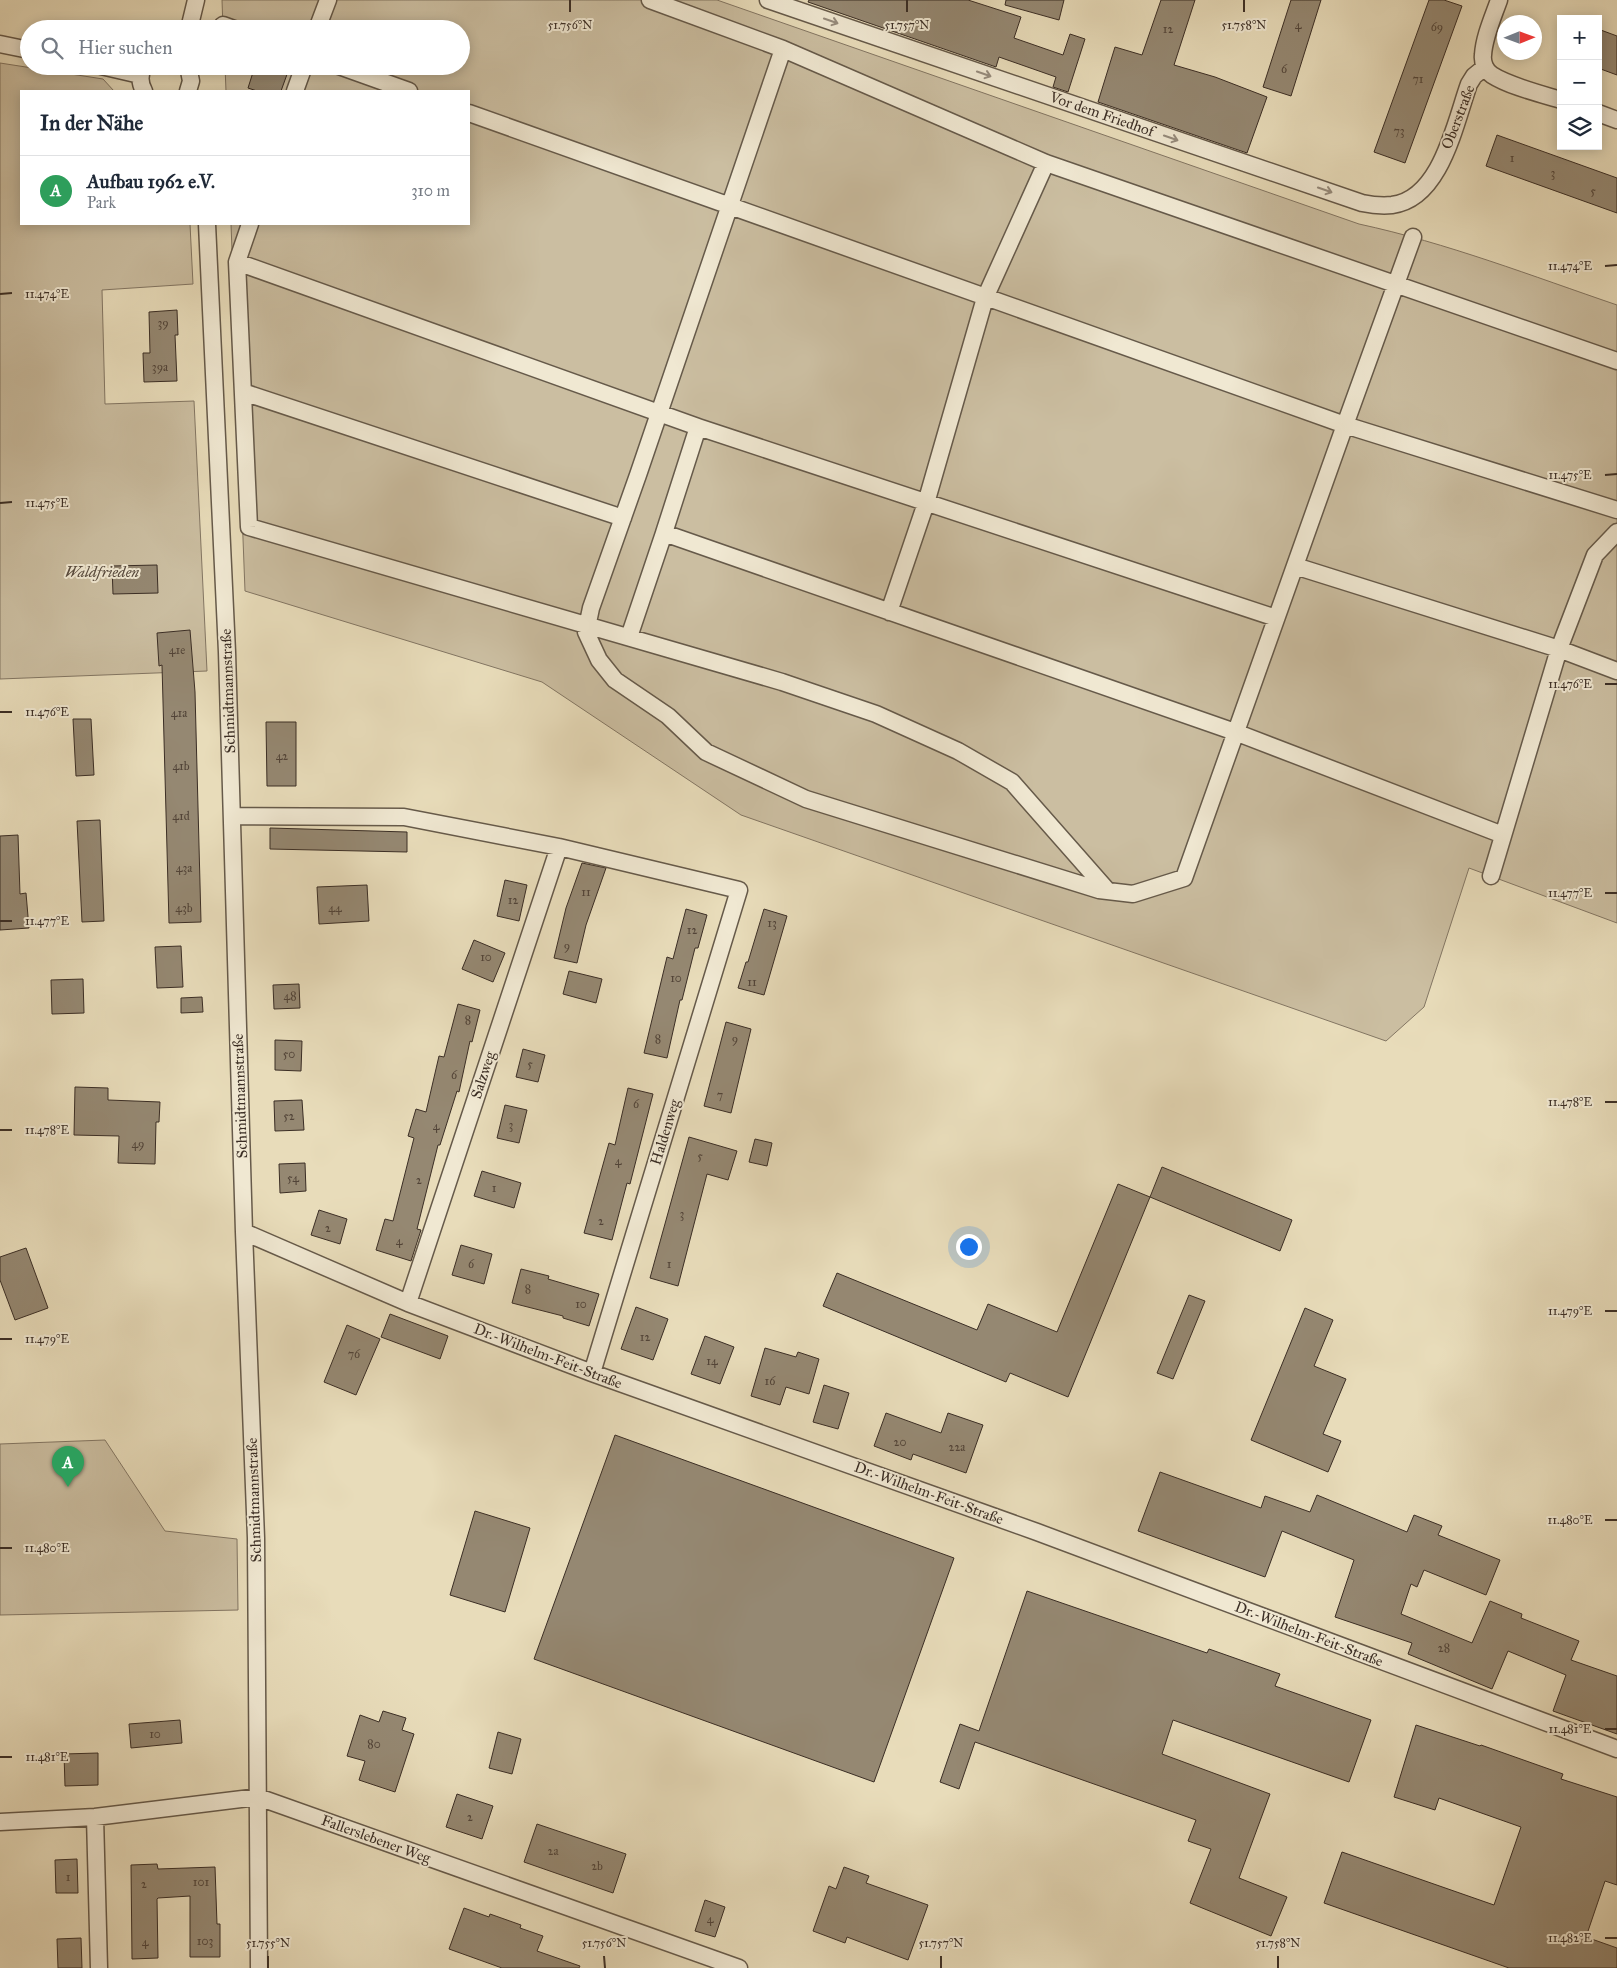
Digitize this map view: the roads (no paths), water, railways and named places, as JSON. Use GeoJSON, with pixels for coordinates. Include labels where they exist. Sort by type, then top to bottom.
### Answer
{"type":"FeatureCollection","features":[{"type":"Feature","properties":{"kind":"street"},"geometry":{"type":"LineString","coordinates":[[191,20],[196,0]]}},
{"type":"Feature","properties":{"kind":"street"},"geometry":{"type":"LineString","coordinates":[[320,20],[328,0]]}},
{"type":"Feature","properties":{"kind":"street"},"geometry":{"type":"LineString","coordinates":[[650,0],[783,49],[1046,163],[1617,361]]}},
{"type":"Feature","properties":{"kind":"street","name":"Vor dem Friedhof"},"geometry":{"type":"LineString","coordinates":[[768,0],[1362,203],[1379,206],[1394,205],[1422,192],[1432,180]]}},
{"type":"Feature","properties":{"kind":"street","name":"Oberstraße"},"geometry":{"type":"LineString","coordinates":[[1432,180],[1446,150],[1469,84],[1474,76],[1485,68],[1482,58],[1484,45],[1499,0]]}},
{"type":"Feature","properties":{"kind":"street"},"geometry":{"type":"LineString","coordinates":[[0,44],[20,48]]}},
{"type":"Feature","properties":{"kind":"street"},"geometry":{"type":"LineString","coordinates":[[783,49],[660,412],[591,608],[586,632],[599,660],[615,680],[668,716],[706,752],[806,799],[1107,890],[1133,894],[1184,878],[1413,237]]}},
{"type":"Feature","properties":{"kind":"street"},"geometry":{"type":"LineString","coordinates":[[1485,68],[1491,75],[1507,82],[1557,99]]}},
{"type":"Feature","properties":{"kind":"street"},"geometry":{"type":"LineString","coordinates":[[142,75],[141,85],[144,90]]}},
{"type":"Feature","properties":{"kind":"street"},"geometry":{"type":"LineString","coordinates":[[188,90],[191,81],[190,75]]}},
{"type":"Feature","properties":{"kind":"street"},"geometry":{"type":"LineString","coordinates":[[295,90],[301,75]]}},
{"type":"Feature","properties":{"kind":"street"},"geometry":{"type":"LineString","coordinates":[[364,75],[406,90]]}},
{"type":"Feature","properties":{"kind":"street"},"geometry":{"type":"LineString","coordinates":[[470,113],[1345,425],[1617,510]]}},
{"type":"Feature","properties":{"kind":"street"},"geometry":{"type":"LineString","coordinates":[[1602,115],[1617,120]]}},
{"type":"Feature","properties":{"kind":"street"},"geometry":{"type":"LineString","coordinates":[[889,612],[926,503],[985,298],[1046,163]]}},
{"type":"Feature","properties":{"kind":"street","name":"Schmidtmannstraße"},"geometry":{"type":"LineString","coordinates":[[207,225],[227,642],[244,1232],[256,1538],[259,1968]]}},
{"type":"Feature","properties":{"kind":"street"},"geometry":{"type":"LineString","coordinates":[[250,225],[237,262],[249,527],[782,682],[876,714],[958,751],[1012,782],[1107,890]]}},
{"type":"Feature","properties":{"kind":"street"},"geometry":{"type":"LineString","coordinates":[[237,262],[698,427],[1276,618]]}},
{"type":"Feature","properties":{"kind":"street"},"geometry":{"type":"LineString","coordinates":[[243,392],[623,518]]}},
{"type":"Feature","properties":{"kind":"street"},"geometry":{"type":"LineString","coordinates":[[628,638],[698,427]]}},
{"type":"Feature","properties":{"kind":"street"},"geometry":{"type":"LineString","coordinates":[[1491,876],[1559,649],[1594,554],[1617,532]]}},
{"type":"Feature","properties":{"kind":"street"},"geometry":{"type":"LineString","coordinates":[[664,533],[1235,732],[1503,835]]}},
{"type":"Feature","properties":{"kind":"street"},"geometry":{"type":"LineString","coordinates":[[1295,566],[1559,649],[1617,671]]}},
{"type":"Feature","properties":{"kind":"street"},"geometry":{"type":"LineString","coordinates":[[232,816],[404,817],[559,847]]}},
{"type":"Feature","properties":{"kind":"street","name":"Haldenweg"},"geometry":{"type":"LineString","coordinates":[[559,847],[739,890],[592,1373]]}},
{"type":"Feature","properties":{"kind":"street","name":"Salzweg"},"geometry":{"type":"LineString","coordinates":[[408,1303],[559,847]]}},
{"type":"Feature","properties":{"kind":"street","name":"Dr.-Wilhelm-Feit-Straße"},"geometry":{"type":"LineString","coordinates":[[244,1232],[408,1303],[592,1373],[1037,1532],[1617,1749]]}},
{"type":"Feature","properties":{"kind":"street","name":"Fallerslebener Weg"},"geometry":{"type":"LineString","coordinates":[[0,1822],[95,1817],[258,1798],[738,1968]]}},
{"type":"Feature","properties":{"kind":"street"},"geometry":{"type":"LineString","coordinates":[[95,1817],[99,1968]]}},
{"type":"Feature","properties":{"kind":"place","name":"Aufbau 1962 e.V."},"geometry":{"type":"Point","coordinates":[68,1487]}},
{"type":"Feature","properties":{"kind":"park label","name":"Waldfrieden"},"geometry":{"type":"Point","coordinates":[102,572]}}]}
